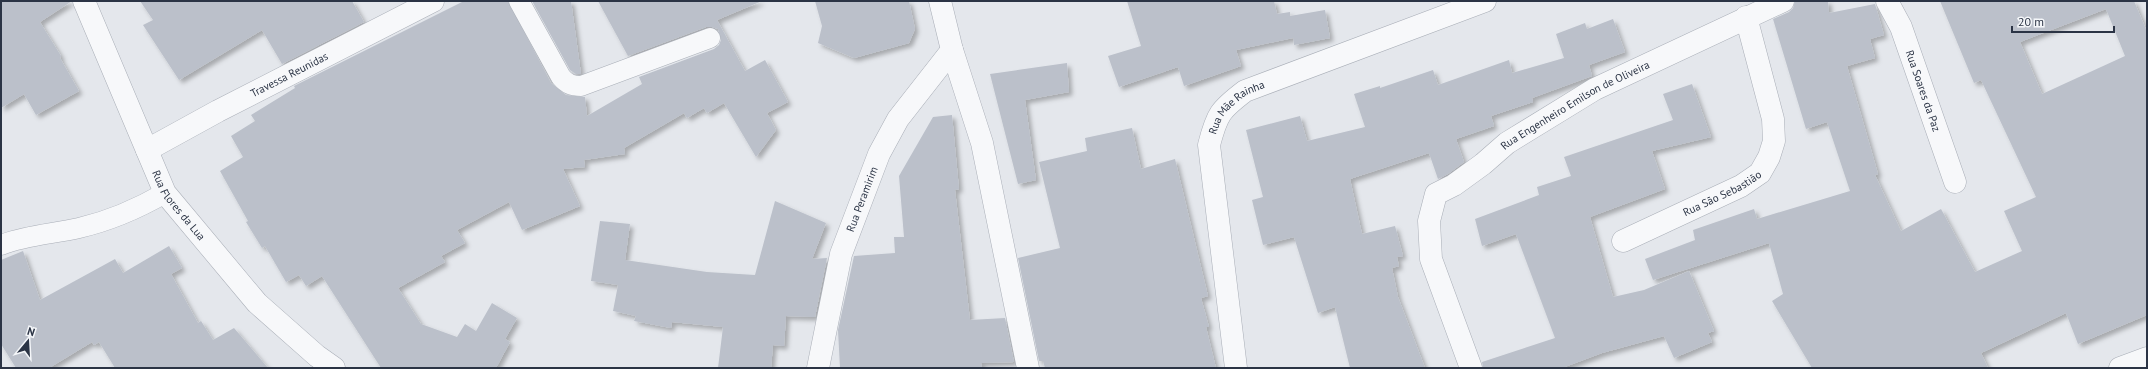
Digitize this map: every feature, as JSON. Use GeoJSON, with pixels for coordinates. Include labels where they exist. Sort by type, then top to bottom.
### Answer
{"type":"FeatureCollection","features":[{"type":"Feature","properties":{"kind":"street","name":"Rua Flores da Lua"},"geometry":{"type":"LineString","coordinates":[[84,1],[165,193],[256,303],[317,356],[334,368]]}},
{"type":"Feature","properties":{"kind":"street","name":"Travessa Reunidas"},"geometry":{"type":"LineString","coordinates":[[147,150],[252,93],[433,1]]}},
{"type":"Feature","properties":{"kind":"street"},"geometry":{"type":"LineString","coordinates":[[940,1],[952,50],[982,143],[1028,368]]}},
{"type":"Feature","properties":{"kind":"street","name":"Rua Mãe Rainha"},"geometry":{"type":"LineString","coordinates":[[1236,368],[1210,145],[1215,122],[1223,108],[1245,91],[1485,1]]}},
{"type":"Feature","properties":{"kind":"street","name":"Rua Engenheiro Emilson de Oliveira"},"geometry":{"type":"LineString","coordinates":[[1471,368],[1431,259],[1429,221],[1436,194],[1454,185],[1483,164],[1507,143],[1596,89],[1746,17],[1783,1]]}},
{"type":"Feature","properties":{"kind":"street","name":"Rua Soares da Paz"},"geometry":{"type":"LineString","coordinates":[[1888,1],[1901,27],[1955,182]]}},
{"type":"Feature","properties":{"kind":"street","name":"Rua São Sebastião"},"geometry":{"type":"LineString","coordinates":[[1623,241],[1741,186],[1760,173],[1769,157],[1774,141],[1773,119],[1746,17]]}},
{"type":"Feature","properties":{"kind":"street","name":"Rua Peramirim"},"geometry":{"type":"LineString","coordinates":[[818,368],[841,254],[879,154],[898,119],[952,50]]}},
{"type":"Feature","properties":{"kind":"street"},"geometry":{"type":"LineString","coordinates":[[2120,368],[2147,358]]}},
{"type":"Feature","properties":{"kind":"lane"},"geometry":{"type":"LineString","coordinates":[[519,1],[561,77],[567,83],[574,86],[581,86],[710,38]]}},
{"type":"Feature","properties":{"kind":"lane"},"geometry":{"type":"LineString","coordinates":[[1,245],[15,240],[87,226],[121,214],[165,193]]}},
{"type":"Feature","properties":{"kind":"building"},"geometry":{"type":"Polygon","coordinates":[[[1,1],[72,1],[40,22],[61,56],[60,58],[79,91],[36,115],[24,94],[1,108],[1,1]]]}},
{"type":"Feature","properties":{"kind":"building"},"geometry":{"type":"Polygon","coordinates":[[[140,1],[352,1],[364,22],[282,64],[262,30],[179,80],[143,25],[153,20],[140,1]]]}},
{"type":"Feature","properties":{"kind":"building"},"geometry":{"type":"Polygon","coordinates":[[[464,1],[508,1],[551,83],[566,95],[585,97],[587,116],[642,84],[639,77],[714,49],[719,45],[721,40],[718,29],[706,27],[628,56],[598,1],[762,1],[717,20],[745,71],[765,60],[788,102],[767,113],[776,130],[756,157],[724,103],[707,113],[704,108],[687,118],[684,113],[624,148],[625,154],[584,160],[585,167],[563,169],[580,206],[522,230],[509,202],[457,230],[465,243],[441,256],[445,262],[398,288],[421,324],[457,337],[465,324],[476,331],[492,303],[517,318],[505,339],[510,342],[496,368],[381,368],[322,276],[306,286],[299,275],[286,282],[265,246],[262,248],[246,222],[248,221],[220,171],[243,157],[231,136],[255,121],[251,115],[295,88],[294,86],[464,1]]]}},
{"type":"Feature","properties":{"kind":"building"},"geometry":{"type":"Polygon","coordinates":[[[532,1],[571,1],[581,74],[576,74],[570,70],[532,1]]]}},
{"type":"Feature","properties":{"kind":"building"},"geometry":{"type":"Polygon","coordinates":[[[815,1],[909,1],[915,29],[909,43],[854,58],[818,43],[822,26],[815,1]]]}},
{"type":"Feature","properties":{"kind":"building"},"geometry":{"type":"Polygon","coordinates":[[[1127,1],[1274,1],[1277,14],[1290,12],[1290,16],[1325,10],[1330,38],[1294,45],[1293,36],[1293,38],[1236,50],[1241,66],[1184,86],[1178,67],[1119,87],[1108,56],[1141,46],[1127,1]]]}},
{"type":"Feature","properties":{"kind":"building"},"geometry":{"type":"Polygon","coordinates":[[[1795,1],[1828,1],[1829,13],[1875,4],[1884,35],[1870,39],[1875,58],[1847,66],[1878,174],[1875,175],[1901,231],[1941,209],[1975,272],[2022,251],[2004,211],[2036,197],[1981,80],[1974,83],[1940,1],[2134,1],[2147,32],[2147,315],[2078,344],[2066,313],[1981,353],[1988,368],[1812,368],[1772,301],[1783,294],[1769,243],[1653,280],[1645,259],[1695,240],[1693,230],[1754,209],[1757,219],[1850,191],[1827,122],[1806,129],[1773,19],[1789,12],[1793,8],[1795,1]],[[2106,9],[2020,42],[2042,94],[2125,56],[2106,9]]]}},
{"type":"Feature","properties":{"kind":"building"},"geometry":{"type":"Polygon","coordinates":[[[1613,19],[1625,52],[1589,65],[1592,76],[1532,98],[1533,102],[1491,116],[1494,126],[1456,139],[1464,162],[1448,174],[1438,179],[1429,153],[1350,179],[1362,234],[1395,226],[1403,256],[1397,257],[1399,266],[1392,268],[1398,297],[1425,368],[1350,368],[1335,307],[1318,313],[1294,237],[1263,245],[1252,200],[1263,197],[1246,130],[1300,116],[1307,141],[1365,127],[1354,94],[1380,86],[1380,88],[1433,70],[1438,85],[1509,60],[1512,73],[1564,58],[1556,34],[1585,23],[1587,29],[1613,19]]]}},
{"type":"Feature","properties":{"kind":"building"},"geometry":{"type":"Polygon","coordinates":[[[1067,63],[1069,92],[1025,100],[1036,180],[1018,184],[990,74],[1067,63]]]}},
{"type":"Feature","properties":{"kind":"building"},"geometry":{"type":"Polygon","coordinates":[[[1692,84],[1711,137],[1652,151],[1665,189],[1590,217],[1613,297],[1644,290],[1689,271],[1714,331],[1708,333],[1712,342],[1674,358],[1664,336],[1602,353],[1562,368],[1483,368],[1482,362],[1555,338],[1516,234],[1482,246],[1475,219],[1539,195],[1537,187],[1571,176],[1564,157],[1673,120],[1663,94],[1692,84]]]}},
{"type":"Feature","properties":{"kind":"building"},"geometry":{"type":"Polygon","coordinates":[[[952,115],[959,189],[955,190],[970,320],[1005,318],[1014,362],[981,363],[982,368],[840,368],[838,330],[854,256],[895,253],[894,237],[904,237],[899,176],[933,117],[952,115]]]}},
{"type":"Feature","properties":{"kind":"building"},"geometry":{"type":"Polygon","coordinates":[[[1132,128],[1141,169],[1175,159],[1208,296],[1201,298],[1209,327],[1206,327],[1216,368],[1045,368],[1043,361],[1039,361],[1018,258],[1060,248],[1039,162],[1087,151],[1085,138],[1132,128]]]}},
{"type":"Feature","properties":{"kind":"building"},"geometry":{"type":"Polygon","coordinates":[[[775,201],[826,223],[812,259],[827,258],[815,317],[786,316],[784,346],[773,345],[771,368],[718,368],[723,327],[672,322],[671,328],[634,321],[636,316],[613,311],[618,285],[591,281],[600,221],[630,224],[625,260],[707,272],[755,275],[775,201]]]}},
{"type":"Feature","properties":{"kind":"building"},"geometry":{"type":"Polygon","coordinates":[[[169,246],[182,268],[171,274],[198,323],[201,321],[213,340],[234,328],[268,368],[115,368],[99,342],[94,345],[92,342],[49,368],[16,368],[1,344],[1,260],[23,251],[40,300],[115,259],[123,273],[169,246]]]}}]}
